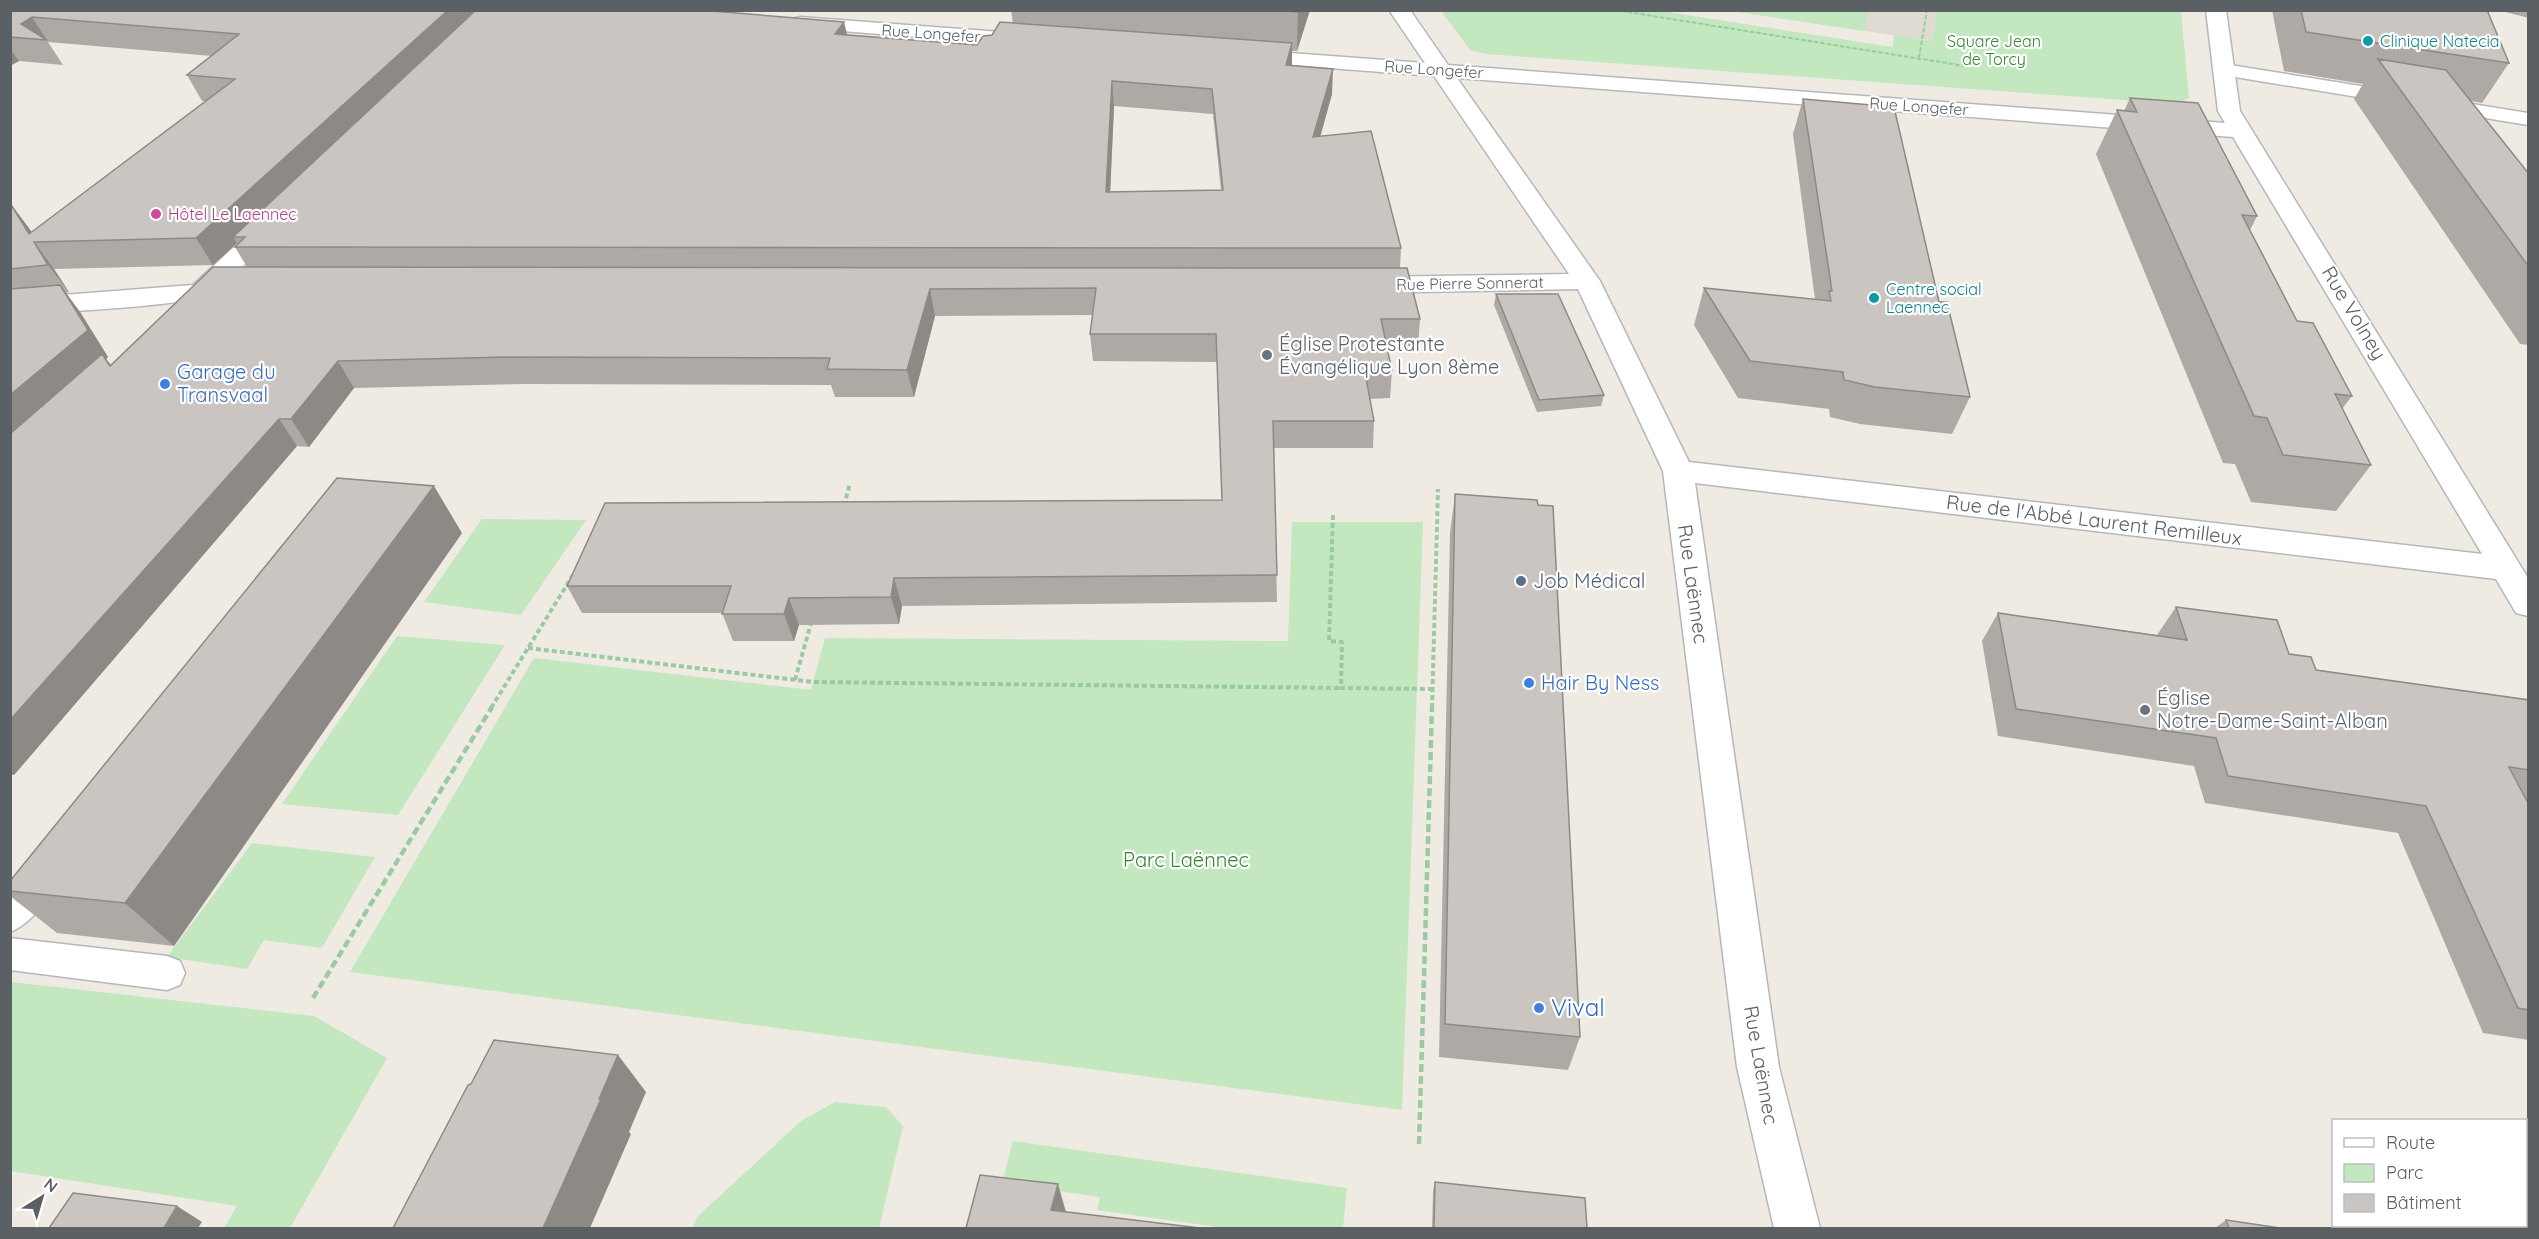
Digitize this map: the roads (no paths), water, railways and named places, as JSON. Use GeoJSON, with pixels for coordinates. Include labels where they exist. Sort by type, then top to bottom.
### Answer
{"type":"FeatureCollection","features":[{"type":"Feature","properties":{"kind":"street","name":"Rue Laënnec"},"geometry":{"type":"LineString","coordinates":[[1399,10],[1587,281],[1678,471],[1758,1067],[1797,1228]]}},
{"type":"Feature","properties":{"kind":"street","name":"Rue Volney"},"geometry":{"type":"LineString","coordinates":[[2216,10],[2229,111],[2529,604]]}},
{"type":"Feature","properties":{"kind":"street","name":"Rue Longefer"},"geometry":{"type":"LineString","coordinates":[[780,22],[1042,41]]}},
{"type":"Feature","properties":{"kind":"street","name":"Rue Longefer"},"geometry":{"type":"LineString","coordinates":[[1233,55],[2243,131]]}},
{"type":"Feature","properties":{"kind":"street"},"geometry":{"type":"LineString","coordinates":[[172,318],[290,208]]}},
{"type":"Feature","properties":{"kind":"street","name":"Rue Pierre Sonnerat"},"geometry":{"type":"LineString","coordinates":[[1340,285],[1495,285],[1587,281]]}},
{"type":"Feature","properties":{"kind":"street"},"geometry":{"type":"LineString","coordinates":[[10,307],[202,292],[226,284],[249,284]]}},
{"type":"Feature","properties":{"kind":"street","name":"Rue de l'Abbé Laurent Remilleux"},"geometry":{"type":"LineString","coordinates":[[1678,471],[2509,569]]}},
{"type":"Feature","properties":{"kind":"lane"},"geometry":{"type":"LineString","coordinates":[[2224,70],[2529,119]]}},
{"type":"Feature","properties":{"kind":"lane"},"geometry":{"type":"LineString","coordinates":[[10,916],[63,852]]}},
{"type":"Feature","properties":{"kind":"lane"},"geometry":{"type":"LineString","coordinates":[[10,954],[166,973]]}},
{"type":"Feature","properties":{"kind":"place","name":"Clinique Natecia"},"geometry":{"type":"Point","coordinates":[2368,41]}},
{"type":"Feature","properties":{"kind":"place","name":"Hôtel Le Laennec"},"geometry":{"type":"Point","coordinates":[156,214]}},
{"type":"Feature","properties":{"kind":"place","name":"Centre social Laennec"},"geometry":{"type":"Point","coordinates":[1874,298]}},
{"type":"Feature","properties":{"kind":"place","name":"Église Protestante Évangélique Lyon 8ème"},"geometry":{"type":"Point","coordinates":[1267,355]}},
{"type":"Feature","properties":{"kind":"place","name":"Garage du Transvaal"},"geometry":{"type":"Point","coordinates":[165,384]}},
{"type":"Feature","properties":{"kind":"place","name":"Job Médical"},"geometry":{"type":"Point","coordinates":[1521,581]}},
{"type":"Feature","properties":{"kind":"place","name":"Hair By Ness"},"geometry":{"type":"Point","coordinates":[1529,683]}},
{"type":"Feature","properties":{"kind":"place","name":"Église Notre-Dame-Saint-Alban"},"geometry":{"type":"Point","coordinates":[2145,710]}},
{"type":"Feature","properties":{"kind":"place","name":"Vival"},"geometry":{"type":"Point","coordinates":[1539,1008]}},
{"type":"Feature","properties":{"kind":"park label","name":"Square Jean de Torcy"},"geometry":{"type":"Point","coordinates":[1994,50]}},
{"type":"Feature","properties":{"kind":"park label","name":"Parc Laënnec"},"geometry":{"type":"Point","coordinates":[1186,860]}}]}
